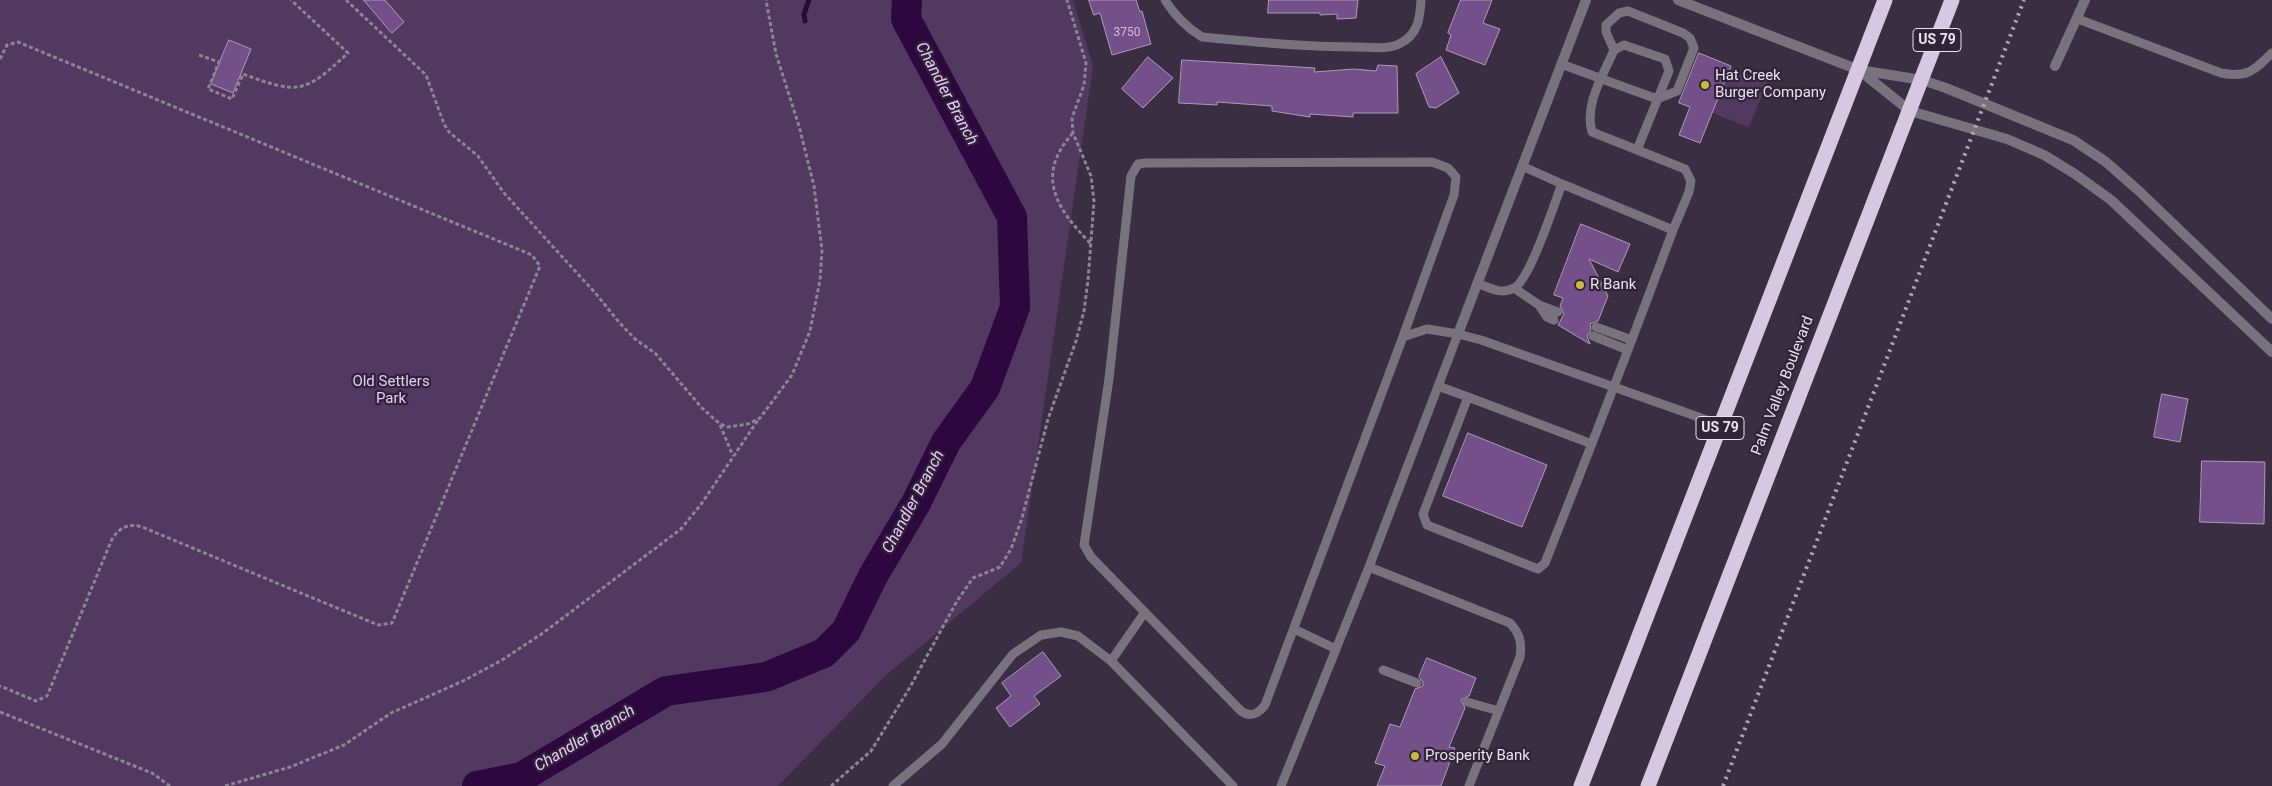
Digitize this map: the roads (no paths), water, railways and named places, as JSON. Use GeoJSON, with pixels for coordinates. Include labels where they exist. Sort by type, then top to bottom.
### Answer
{"type":"FeatureCollection","features":[{"type":"Feature","properties":{"kind":"highway","name":"US 79"},"geometry":{"type":"LineString","coordinates":[[1581,786],[1885,0]]}},
{"type":"Feature","properties":{"kind":"highway","name":"Palm Valley Boulevard"},"geometry":{"type":"LineString","coordinates":[[1648,786],[1952,0]]}},
{"type":"Feature","properties":{"kind":"street"},"geometry":{"type":"LineString","coordinates":[[1458,334],[1586,0]]}},
{"type":"Feature","properties":{"kind":"street"},"geometry":{"type":"LineString","coordinates":[[1678,0],[1859,70],[1922,80],[2073,140],[2106,162],[2272,319]]}},
{"type":"Feature","properties":{"kind":"street"},"geometry":{"type":"LineString","coordinates":[[2055,66],[2086,0]]}},
{"type":"Feature","properties":{"kind":"street"},"geometry":{"type":"LineString","coordinates":[[1859,70],[1910,112],[2007,139],[2044,155],[2075,174],[2111,200],[2272,352]]}},
{"type":"Feature","properties":{"kind":"lane"},"geometry":{"type":"LineString","coordinates":[[1165,0],[1181,22],[1202,37],[1327,47],[1384,48],[1398,45],[1416,31],[1420,21],[1421,0]]}},
{"type":"Feature","properties":{"kind":"lane"},"geometry":{"type":"LineString","coordinates":[[1562,64],[1657,100],[1677,91],[1694,48],[1690,38],[1683,33],[1628,11],[1619,12],[1606,25],[1606,32],[1614,50]]}},
{"type":"Feature","properties":{"kind":"lane"},"geometry":{"type":"LineString","coordinates":[[2078,19],[2235,76],[2249,74],[2272,53]]}},
{"type":"Feature","properties":{"kind":"lane"},"geometry":{"type":"LineString","coordinates":[[1468,397],[1422,514],[1426,525],[1538,570],[1545,563],[1592,444],[1689,192],[1691,181],[1685,169],[1637,150],[1592,132],[1589,123],[1589,107],[1614,50],[1624,45],[1665,59],[1669,71],[1637,150]]}},
{"type":"Feature","properties":{"kind":"lane"},"geometry":{"type":"LineString","coordinates":[[1432,162],[1448,168],[1456,177],[1457,183],[1403,336],[1265,705],[1256,714],[1251,715],[1241,710],[1091,557],[1084,545],[1109,379],[1131,176],[1138,164],[1432,162]]}},
{"type":"Feature","properties":{"kind":"lane"},"geometry":{"type":"LineString","coordinates":[[1522,166],[1673,230]]}},
{"type":"Feature","properties":{"kind":"lane"},"geometry":{"type":"LineString","coordinates":[[1477,284],[1500,292],[1514,288],[1524,280],[1562,184]]}},
{"type":"Feature","properties":{"kind":"lane"},"geometry":{"type":"LineString","coordinates":[[1514,288],[1556,316]]}},
{"type":"Feature","properties":{"kind":"lane"},"geometry":{"type":"LineString","coordinates":[[1403,336],[1427,329],[1482,340],[1721,425]]}},
{"type":"Feature","properties":{"kind":"lane"},"geometry":{"type":"LineString","coordinates":[[1628,350],[1594,331],[1632,340]]}},
{"type":"Feature","properties":{"kind":"lane"},"geometry":{"type":"LineString","coordinates":[[1281,786],[1369,567],[1458,334]]}},
{"type":"Feature","properties":{"kind":"lane"},"geometry":{"type":"LineString","coordinates":[[1438,386],[1592,444]]}},
{"type":"Feature","properties":{"kind":"lane"},"geometry":{"type":"LineString","coordinates":[[1369,567],[1510,622],[1518,631],[1522,644],[1520,657],[1469,786]]}},
{"type":"Feature","properties":{"kind":"lane"},"geometry":{"type":"LineString","coordinates":[[1111,661],[1145,612]]}},
{"type":"Feature","properties":{"kind":"lane"},"geometry":{"type":"LineString","coordinates":[[1294,629],[1336,649]]}},
{"type":"Feature","properties":{"kind":"lane"},"geometry":{"type":"LineString","coordinates":[[893,786],[942,744],[1013,654],[1027,642],[1041,634],[1061,632],[1078,636],[1111,661],[1233,786]]}},
{"type":"Feature","properties":{"kind":"lane"},"geometry":{"type":"LineString","coordinates":[[1382,670],[1417,683]]}},
{"type":"Feature","properties":{"kind":"lane"},"geometry":{"type":"LineString","coordinates":[[1467,702],[1499,711]]}},
{"type":"Feature","properties":{"kind":"waterway"},"geometry":{"type":"LineString","coordinates":[[805,21],[804,14],[809,0]]}},
{"type":"Feature","properties":{"kind":"waterway","name":"Chandler Branch"},"geometry":{"type":"LineString","coordinates":[[477,786],[522,777],[666,691],[766,677],[824,653],[846,631],[873,576],[916,503],[946,442],[985,388],[1015,307],[1012,217],[906,19],[907,0]]}},
{"type":"Feature","properties":{"kind":"railway"},"geometry":{"type":"LineString","coordinates":[[1723,786],[2024,0]]}},
{"type":"Feature","properties":{"kind":"place","name":"Hat Creek Burger Company"},"geometry":{"type":"Point","coordinates":[1705,85]}},
{"type":"Feature","properties":{"kind":"place","name":"R Bank"},"geometry":{"type":"Point","coordinates":[1580,285]}},
{"type":"Feature","properties":{"kind":"place","name":"Prosperity Bank"},"geometry":{"type":"Point","coordinates":[1415,756]}},
{"type":"Feature","properties":{"kind":"park label","name":"Old Settlers Park"},"geometry":{"type":"Point","coordinates":[391,390]}}]}
